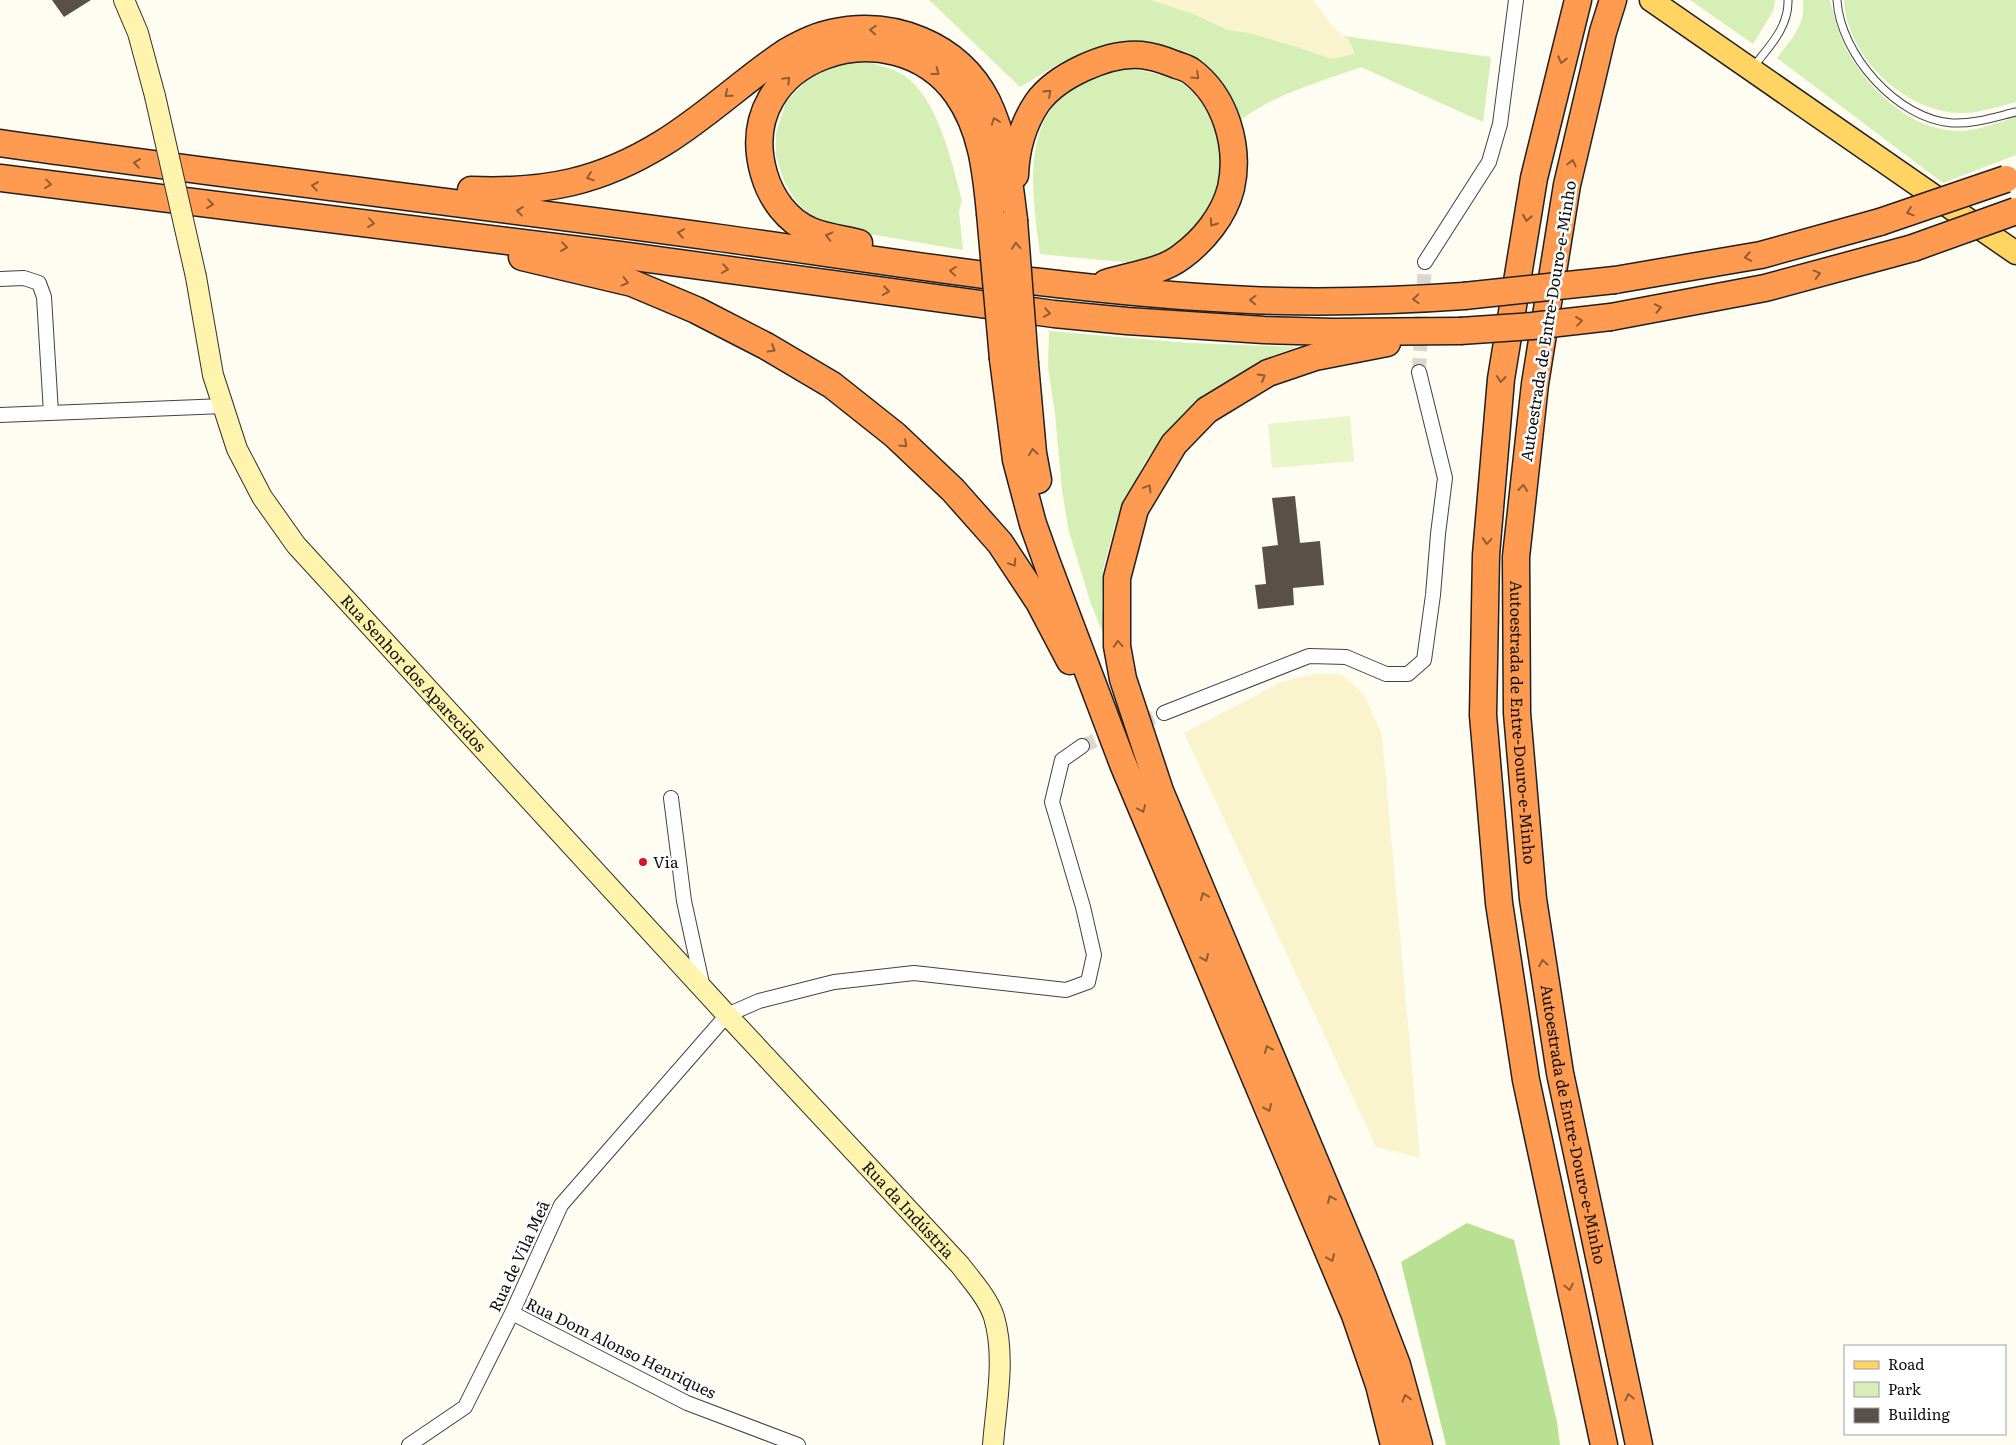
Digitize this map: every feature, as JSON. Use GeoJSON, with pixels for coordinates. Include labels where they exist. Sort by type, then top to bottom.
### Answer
{"type":"FeatureCollection","features":[{"type":"Feature","properties":{"kind":"highway","name":"Autoestrada de Entre-Douro-e-Minho"},"geometry":{"type":"LineString","coordinates":[[1613,0],[1603,32],[1567,185],[1535,384],[1516,557],[1517,713],[1533,899],[1560,1073],[1639,1445]]}},
{"type":"Feature","properties":{"kind":"highway","name":"Autoestrada de Entre-Douro-e-Minho"},"geometry":{"type":"LineString","coordinates":[[1576,6],[1534,178],[1501,379],[1486,555],[1482,715],[1499,903],[1526,1080],[1604,1445]]}},
{"type":"Feature","properties":{"kind":"highway"},"geometry":{"type":"LineString","coordinates":[[399,196],[437,189],[504,192],[545,188],[586,179],[627,163],[664,142],[786,52],[807,41],[830,33],[851,29],[872,29],[893,31],[915,37],[934,46],[950,57],[977,84],[1000,135],[1010,182],[1002,217]]}},
{"type":"Feature","properties":{"kind":"highway"},"geometry":{"type":"LineString","coordinates":[[885,262],[877,248],[811,231],[794,221],[781,208],[766,180],[762,166],[760,137],[762,121],[768,106],[787,79],[814,59],[848,49],[882,49],[900,53],[933,69],[948,82],[966,108],[976,131],[985,170],[1002,217],[1014,361],[1016,460],[1033,524],[1124,764],[1355,1316],[1380,1384],[1394,1445]]}},
{"type":"Feature","properties":{"kind":"highway"},"geometry":{"type":"LineString","coordinates":[[1002,217],[1023,129],[1038,102],[1060,82],[1086,66],[1112,59],[1140,55],[1167,61],[1191,70],[1222,107],[1229,132],[1233,159],[1230,188],[1221,213],[1203,239],[1179,259],[1148,272],[1088,288]]}},
{"type":"Feature","properties":{"kind":"highway"},"geometry":{"type":"LineString","coordinates":[[0,144],[235,176],[621,224],[885,262],[1088,288],[1261,300],[1356,302],[1464,296],[1615,280],[1761,255],[1880,222],[2011,177]]}},
{"type":"Feature","properties":{"kind":"highway"},"geometry":{"type":"LineString","coordinates":[[0,178],[481,237],[1054,314],[1196,326],[1333,332],[1460,331],[1540,326],[1610,317],[1765,288],[1913,248],[2016,212]]}},
{"type":"Feature","properties":{"kind":"highway"},"geometry":{"type":"LineString","coordinates":[[481,237],[491,250],[632,283],[696,310],[766,346],[832,385],[895,435],[953,490],[1000,543],[1039,602],[1124,764]]}},
{"type":"Feature","properties":{"kind":"highway"},"geometry":{"type":"LineString","coordinates":[[1418,1445],[1397,1364],[1363,1276],[1160,791],[1124,679],[1117,646],[1117,578],[1135,509],[1174,444],[1207,410],[1268,373],[1315,357],[1389,343],[1438,339],[1460,331]]}},
{"type":"Feature","properties":{"kind":"highway"},"geometry":{"type":"LineString","coordinates":[[1014,361],[1048,519],[1130,735],[1160,791]]}},
{"type":"Feature","properties":{"kind":"main road"},"geometry":{"type":"LineString","coordinates":[[1651,0],[2012,253]]}},
{"type":"Feature","properties":{"kind":"street","name":"Rua Senhor dos Aparecidos"},"geometry":{"type":"LineString","coordinates":[[124,0],[138,33],[155,96],[196,277],[213,376],[237,449],[262,497],[296,545],[727,1014]]}},
{"type":"Feature","properties":{"kind":"street"},"geometry":{"type":"LineString","coordinates":[[1425,262],[1489,162],[1500,124],[1516,0]]}},
{"type":"Feature","properties":{"kind":"street"},"geometry":{"type":"LineString","coordinates":[[0,279],[24,278],[39,283],[44,297],[51,413]]}},
{"type":"Feature","properties":{"kind":"street"},"geometry":{"type":"LineString","coordinates":[[1164,713],[1309,656],[1346,657],[1386,674],[1408,674],[1424,660],[1445,478],[1419,372]]}},
{"type":"Feature","properties":{"kind":"street"},"geometry":{"type":"LineString","coordinates":[[0,415],[224,406]]}},
{"type":"Feature","properties":{"kind":"street"},"geometry":{"type":"LineString","coordinates":[[727,1014],[759,1001],[834,982],[914,973],[1066,990],[1088,982],[1094,955],[1083,907],[1052,802],[1062,760],[1082,746]]}},
{"type":"Feature","properties":{"kind":"street"},"geometry":{"type":"LineString","coordinates":[[671,798],[684,901],[703,988]]}},
{"type":"Feature","properties":{"kind":"street","name":"Rua de Vila Meã"},"geometry":{"type":"LineString","coordinates":[[409,1445],[465,1407],[512,1313],[561,1205],[727,1014]]}},
{"type":"Feature","properties":{"kind":"street","name":"Rua da Indústria"},"geometry":{"type":"LineString","coordinates":[[727,1014],[960,1265],[978,1288],[994,1316],[1000,1354],[993,1445]]}},
{"type":"Feature","properties":{"kind":"street","name":"Rua Dom Alonso Henriques"},"geometry":{"type":"LineString","coordinates":[[512,1313],[687,1403],[798,1445]]}},
{"type":"Feature","properties":{"kind":"lane"},"geometry":{"type":"LineString","coordinates":[[1751,69],[1781,30],[1787,15],[1788,0]]}},
{"type":"Feature","properties":{"kind":"lane"},"geometry":{"type":"LineString","coordinates":[[1837,0],[1843,31],[1850,46],[1880,84],[1900,102],[1925,116],[1952,123],[1978,121],[2016,112]]}},
{"type":"Feature","properties":{"kind":"shaded area"},"geometry":{"type":"Polygon","coordinates":[[[1151,0],[1313,0],[1334,28],[1349,40],[1361,67],[1275,98],[1249,33],[1228,30],[1193,14],[1151,0]]]}},
{"type":"Feature","properties":{"kind":"shaded area"},"geometry":{"type":"Polygon","coordinates":[[[1314,674],[1341,674],[1364,694],[1382,735],[1420,1158],[1376,1147],[1184,733],[1281,682],[1314,674]]]}},
{"type":"Feature","properties":{"kind":"green space"},"geometry":{"type":"Polygon","coordinates":[[[929,0],[1151,0],[1193,14],[1228,30],[1249,33],[1331,59],[1355,54],[1349,40],[1344,36],[1491,57],[1483,122],[1361,67],[1281,96],[1238,122],[1200,69],[1108,50],[1067,59],[1020,87],[929,0]]]}},
{"type":"Feature","properties":{"kind":"green space"},"geometry":{"type":"Polygon","coordinates":[[[1690,0],[1775,0],[1775,2],[1773,11],[1753,44],[1690,0]]]}},
{"type":"Feature","properties":{"kind":"green space"},"geometry":{"type":"Polygon","coordinates":[[[1803,0],[1830,0],[1837,26],[1847,51],[1867,79],[1893,105],[1923,123],[1940,129],[1957,131],[1979,128],[2016,117],[2016,155],[1943,183],[1777,58],[1800,25],[1803,0]]]}},
{"type":"Feature","properties":{"kind":"green space"},"geometry":{"type":"Polygon","coordinates":[[[1844,0],[2016,0],[2016,102],[1966,113],[1939,110],[1919,103],[1899,91],[1882,77],[1867,60],[1855,41],[1847,21],[1844,0]]]}},
{"type":"Feature","properties":{"kind":"green space"},"geometry":{"type":"Polygon","coordinates":[[[867,62],[889,68],[910,80],[932,110],[947,147],[962,200],[959,212],[963,250],[840,229],[813,218],[795,200],[784,181],[776,156],[776,133],[786,102],[808,79],[836,64],[867,62]]]}},
{"type":"Feature","properties":{"kind":"green space"},"geometry":{"type":"Polygon","coordinates":[[[1132,69],[1173,79],[1194,93],[1208,110],[1216,130],[1220,151],[1220,172],[1215,194],[1206,214],[1193,232],[1173,249],[1139,260],[1124,262],[1040,254],[1035,217],[1033,177],[1034,158],[1044,121],[1058,100],[1075,87],[1102,74],[1132,69]]]}},
{"type":"Feature","properties":{"kind":"green space"},"geometry":{"type":"Polygon","coordinates":[[[1049,331],[1188,343],[1296,347],[1259,361],[1203,395],[1174,424],[1145,461],[1117,519],[1103,569],[1102,608],[1108,646],[1090,601],[1069,532],[1062,490],[1055,414],[1048,367],[1049,331]]]}},
{"type":"Feature","properties":{"kind":"green space"},"geometry":{"type":"Polygon","coordinates":[[[1350,416],[1354,461],[1272,468],[1268,424],[1350,416]]]}},
{"type":"Feature","properties":{"kind":"green space"},"geometry":{"type":"Polygon","coordinates":[[[1467,1223],[1514,1240],[1557,1422],[1560,1445],[1446,1445],[1401,1262],[1467,1223]]]}},
{"type":"Feature","properties":{"kind":"building"},"geometry":{"type":"Polygon","coordinates":[[[52,0],[91,0],[64,17],[52,0]]]}},
{"type":"Feature","properties":{"kind":"building"},"geometry":{"type":"Polygon","coordinates":[[[1295,496],[1300,543],[1320,541],[1324,585],[1293,588],[1294,605],[1258,609],[1255,585],[1266,584],[1262,547],[1278,545],[1272,498],[1295,496]]]}},
{"type":"Feature","properties":{"kind":"tunnel"},"geometry":{"type":"LineString","coordinates":[[1419,372],[1425,262]]}},
{"type":"Feature","properties":{"kind":"tunnel"},"geometry":{"type":"LineString","coordinates":[[1082,746],[1164,713]]}},
{"type":"Feature","properties":{"kind":"place","name":"Via"},"geometry":{"type":"Point","coordinates":[643,862]}}]}
